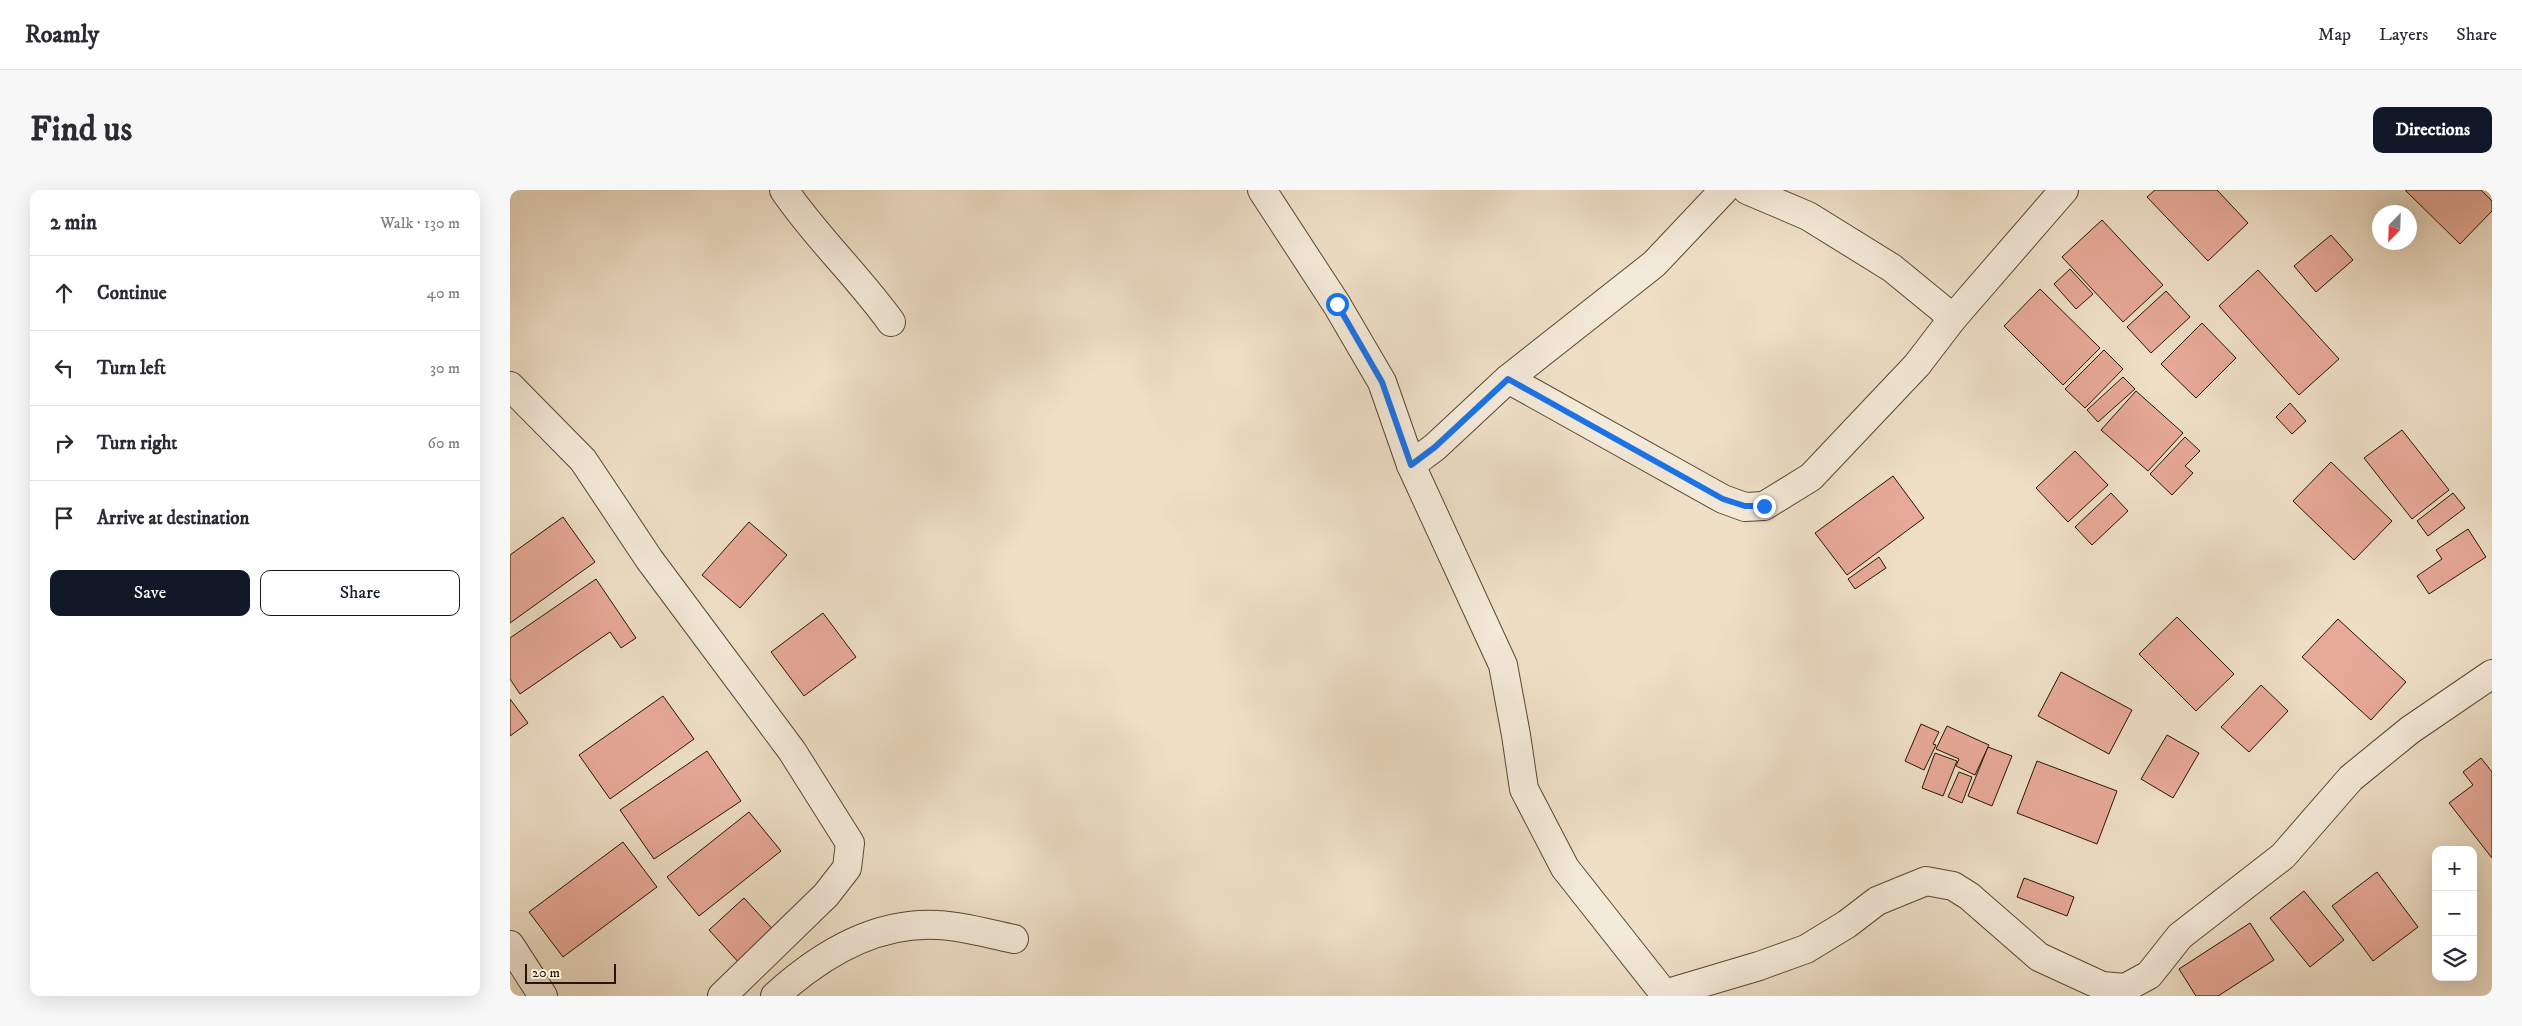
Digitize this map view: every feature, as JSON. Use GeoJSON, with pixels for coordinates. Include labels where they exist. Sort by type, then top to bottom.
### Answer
{"type":"FeatureCollection","features":[{"type":"Feature","properties":{"kind":"street"},"geometry":{"type":"LineString","coordinates":[[784,190],[823,239],[863,283],[891,322]]}},
{"type":"Feature","properties":{"kind":"street"},"geometry":{"type":"LineString","coordinates":[[1262,190],[1337,304],[1382,382],[1411,465],[1503,665],[1524,789],[1564,868],[1666,995],[1806,949],[1847,924],[1877,901],[1926,881],[1953,886],[1969,896],[2039,957],[2102,986],[2125,988],[2149,975],[2180,936],[2283,856],[2351,778],[2410,730],[2492,674]]}},
{"type":"Feature","properties":{"kind":"street"},"geometry":{"type":"LineString","coordinates":[[1411,465],[1435,447],[1508,379],[1654,264],[1724,190]]}},
{"type":"Feature","properties":{"kind":"street"},"geometry":{"type":"LineString","coordinates":[[1747,190],[1808,216],[1892,268],[1953,318]]}},
{"type":"Feature","properties":{"kind":"street"},"geometry":{"type":"LineString","coordinates":[[1508,379],[1723,499],[1745,506],[1764,506],[1811,477],[1917,365],[1953,318],[2064,190]]}},
{"type":"Feature","properties":{"kind":"street"},"geometry":{"type":"LineString","coordinates":[[510,386],[583,460],[649,559],[792,751],[850,843],[847,868],[826,895],[722,996]]}},
{"type":"Feature","properties":{"kind":"street"},"geometry":{"type":"LineString","coordinates":[[775,996],[848,943],[900,925],[940,925],[1014,939]]}},
{"type":"Feature","properties":{"kind":"street"},"geometry":{"type":"LineString","coordinates":[[510,945],[543,996]]}},
{"type":"Feature","properties":{"kind":"building"},"geometry":{"type":"Polygon","coordinates":[[[2155,190],[2217,190],[2248,223],[2208,261],[2147,197],[2155,190]]]}},
{"type":"Feature","properties":{"kind":"building"},"geometry":{"type":"Polygon","coordinates":[[[2405,190],[2481,190],[2492,201],[2492,211],[2460,244],[2405,190]]]}},
{"type":"Feature","properties":{"kind":"building"},"geometry":{"type":"Polygon","coordinates":[[[2102,220],[2163,285],[2123,322],[2062,257],[2102,220]]]}},
{"type":"Feature","properties":{"kind":"building"},"geometry":{"type":"Polygon","coordinates":[[[2331,235],[2353,260],[2316,292],[2294,266],[2331,235]]]}},
{"type":"Feature","properties":{"kind":"building"},"geometry":{"type":"Polygon","coordinates":[[[2070,269],[2093,294],[2076,309],[2054,284],[2070,269]]]}},
{"type":"Feature","properties":{"kind":"building"},"geometry":{"type":"Polygon","coordinates":[[[2258,270],[2339,359],[2299,395],[2219,306],[2258,270]]]}},
{"type":"Feature","properties":{"kind":"building"},"geometry":{"type":"Polygon","coordinates":[[[2040,289],[2100,348],[2063,385],[2004,326],[2040,289]]]}},
{"type":"Feature","properties":{"kind":"building"},"geometry":{"type":"Polygon","coordinates":[[[2166,291],[2190,317],[2151,353],[2127,327],[2166,291]]]}},
{"type":"Feature","properties":{"kind":"building"},"geometry":{"type":"Polygon","coordinates":[[[2202,323],[2236,358],[2196,398],[2161,364],[2202,323]]]}},
{"type":"Feature","properties":{"kind":"building"},"geometry":{"type":"Polygon","coordinates":[[[2104,350],[2123,369],[2085,408],[2065,389],[2104,350]]]}},
{"type":"Feature","properties":{"kind":"building"},"geometry":{"type":"Polygon","coordinates":[[[2123,377],[2135,389],[2098,422],[2087,410],[2123,377]]]}},
{"type":"Feature","properties":{"kind":"building"},"geometry":{"type":"Polygon","coordinates":[[[2136,391],[2183,433],[2148,471],[2101,430],[2136,391]]]}},
{"type":"Feature","properties":{"kind":"building"},"geometry":{"type":"Polygon","coordinates":[[[2290,403],[2306,421],[2292,434],[2276,417],[2290,403]]]}},
{"type":"Feature","properties":{"kind":"building"},"geometry":{"type":"Polygon","coordinates":[[[2402,430],[2449,490],[2412,519],[2364,458],[2402,430]]]}},
{"type":"Feature","properties":{"kind":"building"},"geometry":{"type":"Polygon","coordinates":[[[2185,437],[2200,451],[2185,466],[2193,473],[2172,495],[2150,474],[2185,437]]]}},
{"type":"Feature","properties":{"kind":"building"},"geometry":{"type":"Polygon","coordinates":[[[2075,451],[2108,485],[2068,522],[2036,488],[2075,451]]]}},
{"type":"Feature","properties":{"kind":"building"},"geometry":{"type":"Polygon","coordinates":[[[2331,462],[2392,521],[2354,560],[2293,501],[2331,462]]]}},
{"type":"Feature","properties":{"kind":"building"},"geometry":{"type":"Polygon","coordinates":[[[1893,476],[1924,518],[1847,575],[1815,533],[1893,476]]]}},
{"type":"Feature","properties":{"kind":"building"},"geometry":{"type":"Polygon","coordinates":[[[2111,493],[2128,511],[2092,545],[2075,527],[2111,493]]]}},
{"type":"Feature","properties":{"kind":"building"},"geometry":{"type":"Polygon","coordinates":[[[2453,493],[2465,508],[2428,536],[2417,521],[2453,493]]]}},
{"type":"Feature","properties":{"kind":"building"},"geometry":{"type":"Polygon","coordinates":[[[563,517],[595,562],[510,623],[510,555],[563,517]]]}},
{"type":"Feature","properties":{"kind":"building"},"geometry":{"type":"Polygon","coordinates":[[[749,522],[787,555],[740,608],[702,575],[749,522]]]}},
{"type":"Feature","properties":{"kind":"building"},"geometry":{"type":"Polygon","coordinates":[[[2468,529],[2486,557],[2429,594],[2417,576],[2442,559],[2436,550],[2468,529]]]}},
{"type":"Feature","properties":{"kind":"building"},"geometry":{"type":"Polygon","coordinates":[[[1879,557],[1886,568],[1855,589],[1848,579],[1879,557]]]}},
{"type":"Feature","properties":{"kind":"building"},"geometry":{"type":"Polygon","coordinates":[[[596,579],[636,638],[621,648],[610,632],[520,694],[510,679],[510,638],[596,579]]]}},
{"type":"Feature","properties":{"kind":"building"},"geometry":{"type":"Polygon","coordinates":[[[823,613],[856,657],[804,696],[771,652],[823,613]]]}},
{"type":"Feature","properties":{"kind":"building"},"geometry":{"type":"Polygon","coordinates":[[[2177,617],[2234,674],[2196,711],[2139,654],[2177,617]]]}},
{"type":"Feature","properties":{"kind":"building"},"geometry":{"type":"Polygon","coordinates":[[[2338,619],[2406,682],[2371,720],[2302,657],[2338,619]]]}},
{"type":"Feature","properties":{"kind":"building"},"geometry":{"type":"Polygon","coordinates":[[[2061,672],[2132,710],[2109,754],[2038,716],[2061,672]]]}},
{"type":"Feature","properties":{"kind":"building"},"geometry":{"type":"Polygon","coordinates":[[[2261,685],[2288,711],[2249,752],[2221,727],[2261,685]]]}},
{"type":"Feature","properties":{"kind":"building"},"geometry":{"type":"Polygon","coordinates":[[[663,696],[694,739],[610,799],[579,755],[663,696]]]}},
{"type":"Feature","properties":{"kind":"building"},"geometry":{"type":"Polygon","coordinates":[[[510,699],[528,723],[510,736],[510,699]]]}},
{"type":"Feature","properties":{"kind":"building"},"geometry":{"type":"Polygon","coordinates":[[[1921,724],[1939,732],[1933,744],[1936,745],[1924,770],[1905,761],[1921,724]]]}},
{"type":"Feature","properties":{"kind":"building"},"geometry":{"type":"Polygon","coordinates":[[[1947,726],[1989,745],[1975,775],[1956,766],[1959,759],[1936,749],[1947,726]]]}},
{"type":"Feature","properties":{"kind":"building"},"geometry":{"type":"Polygon","coordinates":[[[2167,735],[2199,753],[2173,798],[2141,779],[2167,735]]]}},
{"type":"Feature","properties":{"kind":"building"},"geometry":{"type":"Polygon","coordinates":[[[1988,747],[2012,756],[1992,806],[1968,796],[1988,747]]]}},
{"type":"Feature","properties":{"kind":"building"},"geometry":{"type":"Polygon","coordinates":[[[707,751],[741,801],[654,859],[620,810],[707,751]]]}},
{"type":"Feature","properties":{"kind":"building"},"geometry":{"type":"Polygon","coordinates":[[[1935,753],[1957,761],[1943,796],[1922,788],[1935,753]]]}},
{"type":"Feature","properties":{"kind":"building"},"geometry":{"type":"Polygon","coordinates":[[[2481,758],[2492,772],[2492,858],[2449,803],[2473,785],[2463,772],[2481,758]]]}},
{"type":"Feature","properties":{"kind":"building"},"geometry":{"type":"Polygon","coordinates":[[[2037,761],[2117,791],[2097,844],[2017,813],[2037,761]]]}},
{"type":"Feature","properties":{"kind":"building"},"geometry":{"type":"Polygon","coordinates":[[[1959,772],[1972,777],[1962,803],[1948,797],[1959,772]]]}},
{"type":"Feature","properties":{"kind":"building"},"geometry":{"type":"Polygon","coordinates":[[[749,812],[781,851],[699,916],[667,877],[749,812]]]}},
{"type":"Feature","properties":{"kind":"building"},"geometry":{"type":"Polygon","coordinates":[[[623,842],[657,887],[563,957],[529,912],[623,842]]]}},
{"type":"Feature","properties":{"kind":"building"},"geometry":{"type":"Polygon","coordinates":[[[2377,872],[2418,927],[2373,961],[2332,906],[2377,872]]]}},
{"type":"Feature","properties":{"kind":"building"},"geometry":{"type":"Polygon","coordinates":[[[2024,878],[2074,897],[2067,916],[2017,897],[2024,878]]]}},
{"type":"Feature","properties":{"kind":"building"},"geometry":{"type":"Polygon","coordinates":[[[2304,891],[2344,940],[2310,967],[2270,918],[2304,891]]]}},
{"type":"Feature","properties":{"kind":"building"},"geometry":{"type":"Polygon","coordinates":[[[744,898],[777,934],[742,966],[709,930],[744,898]]]}},
{"type":"Feature","properties":{"kind":"building"},"geometry":{"type":"Polygon","coordinates":[[[2250,923],[2274,960],[2218,996],[2196,996],[2179,969],[2250,923]]]}},
{"type":"Feature","properties":{"kind":"route"},"geometry":{"type":"LineString","coordinates":[[1337,304],[1382,382],[1411,465],[1435,447],[1508,379],[1723,499],[1745,506],[1764,506]]}}]}
